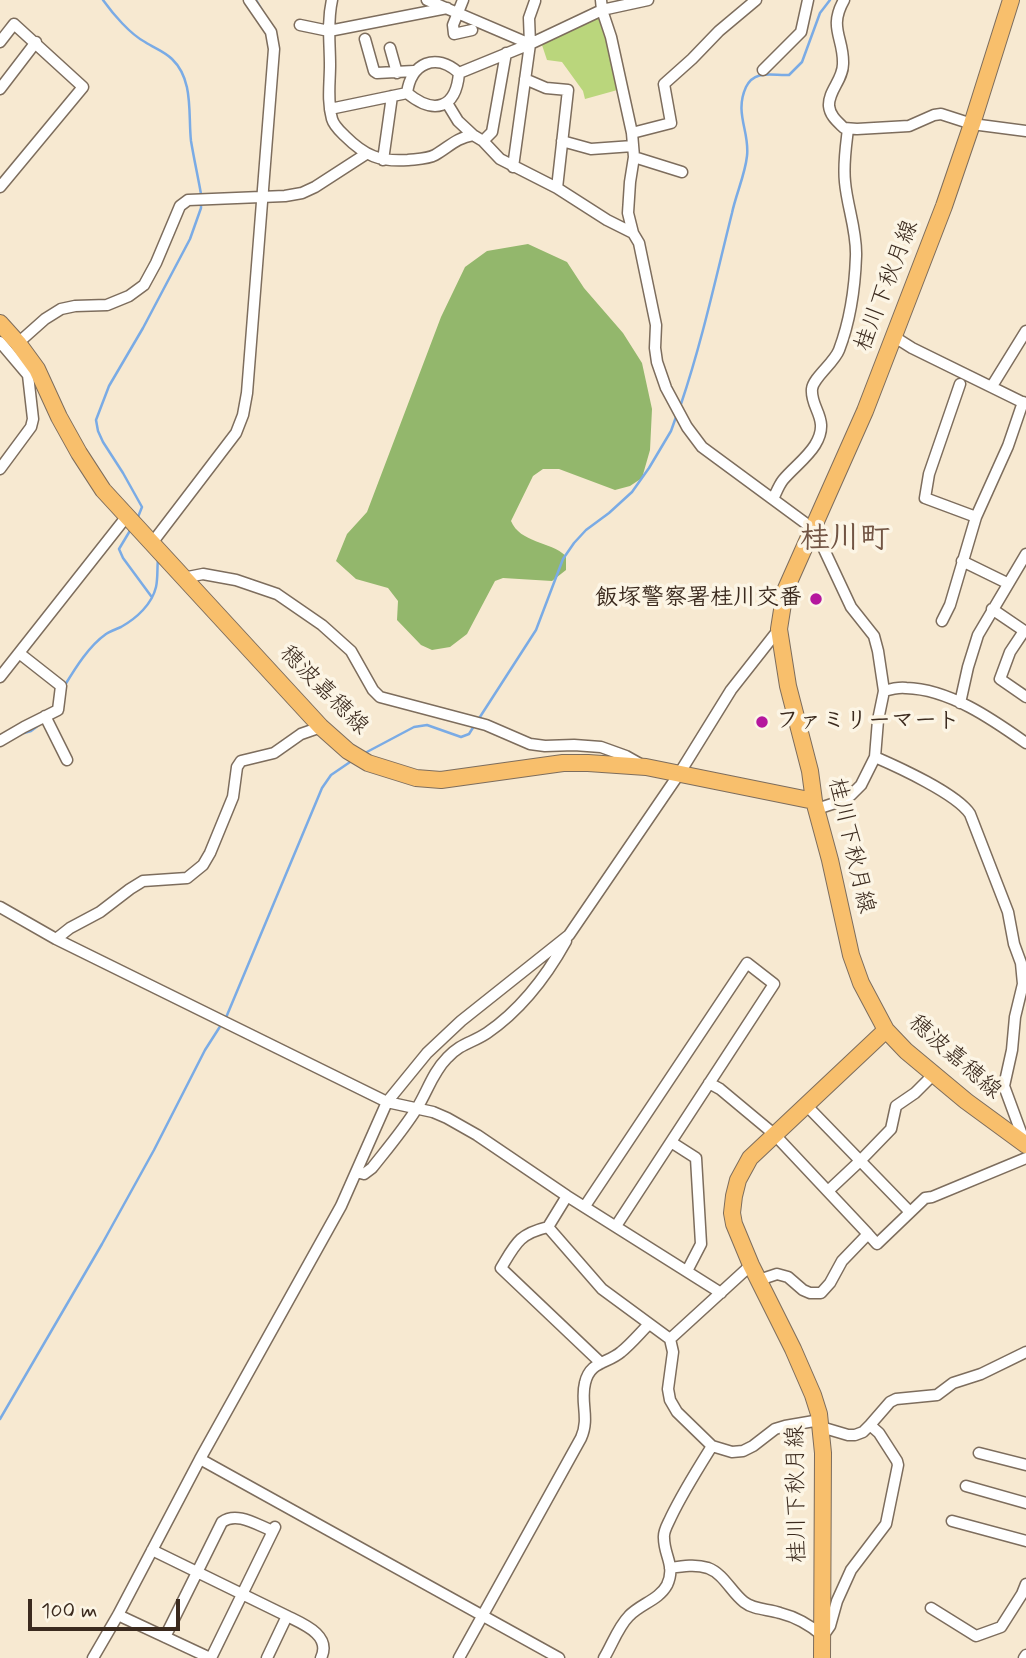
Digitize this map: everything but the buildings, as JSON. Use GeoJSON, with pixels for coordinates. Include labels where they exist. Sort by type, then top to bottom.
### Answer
{"type":"FeatureCollection","features":[{"type":"Feature","properties":{"kind":"main road","name":"桂川下秋月線"},"geometry":{"type":"LineString","coordinates":[[822,1658],[823,1466],[820,1423],[813,1395],[734,1224],[734,1196],[738,1180],[750,1158],[886,1030],[861,983],[851,955],[788,686],[779,629],[785,591],[865,411],[944,206],[1011,0]]}},
{"type":"Feature","properties":{"kind":"main road","name":"穂波嘉穂線"},"geometry":{"type":"LineString","coordinates":[[0,323],[18,343],[79,453],[103,490],[321,727],[348,751],[368,763],[416,778],[441,780],[564,763],[646,766],[816,805]]}},
{"type":"Feature","properties":{"kind":"main road","name":"穂波嘉穂線"},"geometry":{"type":"LineString","coordinates":[[886,1030],[933,1075],[1026,1145]]}},
{"type":"Feature","properties":{"kind":"street"},"geometry":{"type":"LineString","coordinates":[[152,544],[236,433],[247,393],[274,49],[271,32],[249,0]]}},
{"type":"Feature","properties":{"kind":"street"},"geometry":{"type":"LineString","coordinates":[[332,0],[328,31],[328,90],[333,123],[366,155],[406,160],[433,156],[464,136],[478,138],[492,132],[506,53]]}},
{"type":"Feature","properties":{"kind":"street"},"geometry":{"type":"LineString","coordinates":[[427,0],[530,44]]}},
{"type":"Feature","properties":{"kind":"street"},"geometry":{"type":"LineString","coordinates":[[300,25],[328,31],[452,11],[463,0]]}},
{"type":"Feature","properties":{"kind":"street"},"geometry":{"type":"LineString","coordinates":[[459,73],[530,44],[601,5],[648,0]]}},
{"type":"Feature","properties":{"kind":"street"},"geometry":{"type":"LineString","coordinates":[[632,133],[671,123],[663,84],[756,0]]}},
{"type":"Feature","properties":{"kind":"street"},"geometry":{"type":"LineString","coordinates":[[763,70],[802,32],[807,0]]}},
{"type":"Feature","properties":{"kind":"street"},"geometry":{"type":"LineString","coordinates":[[844,0],[838,10],[836,24],[844,64],[842,75],[830,97],[829,109],[834,119],[844,128],[909,126],[941,114],[972,124],[1026,131]]}},
{"type":"Feature","properties":{"kind":"street"},"geometry":{"type":"LineString","coordinates":[[513,167],[530,44],[529,18],[535,1]]}},
{"type":"Feature","properties":{"kind":"street"},"geometry":{"type":"LineString","coordinates":[[601,5],[611,37],[632,133],[634,152],[628,213],[633,233],[639,243],[656,325],[656,355],[666,388],[687,427],[702,447],[812,528],[851,607],[874,636],[884,691],[875,757],[861,785],[850,795],[838,802],[816,805]]}},
{"type":"Feature","properties":{"kind":"street"},"geometry":{"type":"LineString","coordinates":[[452,11],[454,34],[471,30]]}},
{"type":"Feature","properties":{"kind":"street"},"geometry":{"type":"LineString","coordinates":[[0,42],[14,24],[83,87],[0,187]]}},
{"type":"Feature","properties":{"kind":"street"},"geometry":{"type":"LineString","coordinates":[[365,39],[374,71],[377,73],[414,71],[430,62],[451,66],[459,73]]}},
{"type":"Feature","properties":{"kind":"street"},"geometry":{"type":"LineString","coordinates":[[0,89],[36,42]]}},
{"type":"Feature","properties":{"kind":"street"},"geometry":{"type":"LineString","coordinates":[[390,48],[397,73]]}},
{"type":"Feature","properties":{"kind":"street"},"geometry":{"type":"LineString","coordinates":[[407,93],[414,71]]}},
{"type":"Feature","properties":{"kind":"street"},"geometry":{"type":"LineString","coordinates":[[330,109],[407,93],[421,103],[447,103],[456,91],[459,73]]}},
{"type":"Feature","properties":{"kind":"street"},"geometry":{"type":"LineString","coordinates":[[525,79],[546,88],[568,90],[557,188]]}},
{"type":"Feature","properties":{"kind":"street"},"geometry":{"type":"LineString","coordinates":[[383,159],[391,96]]}},
{"type":"Feature","properties":{"kind":"street"},"geometry":{"type":"LineString","coordinates":[[447,103],[458,121],[500,159],[557,188],[633,233]]}},
{"type":"Feature","properties":{"kind":"street"},"geometry":{"type":"LineString","coordinates":[[773,499],[782,481],[816,444],[821,420],[811,390],[814,382],[830,366],[838,352],[846,324],[855,277],[856,251],[844,181],[848,129]]}},
{"type":"Feature","properties":{"kind":"street"},"geometry":{"type":"LineString","coordinates":[[562,141],[591,149],[634,152],[682,172]]}},
{"type":"Feature","properties":{"kind":"street"},"geometry":{"type":"LineString","coordinates":[[18,343],[61,309],[107,305],[129,296],[144,285],[180,206],[188,200],[302,193],[366,155]]}},
{"type":"Feature","properties":{"kind":"street"},"geometry":{"type":"LineString","coordinates":[[992,386],[1026,331]]}},
{"type":"Feature","properties":{"kind":"street"},"geometry":{"type":"LineString","coordinates":[[893,336],[912,348],[1025,403],[976,517],[950,605],[942,621]]}},
{"type":"Feature","properties":{"kind":"street"},"geometry":{"type":"LineString","coordinates":[[0,342],[33,372],[31,427],[0,469]]}},
{"type":"Feature","properties":{"kind":"street"},"geometry":{"type":"LineString","coordinates":[[960,384],[929,474],[925,498],[976,517]]}},
{"type":"Feature","properties":{"kind":"street"},"geometry":{"type":"LineString","coordinates":[[0,677],[127,516]]}},
{"type":"Feature","properties":{"kind":"street"},"geometry":{"type":"LineString","coordinates":[[960,702],[978,635],[1025,557]]}},
{"type":"Feature","properties":{"kind":"street"},"geometry":{"type":"LineString","coordinates":[[962,561],[1007,583]]}},
{"type":"Feature","properties":{"kind":"street"},"geometry":{"type":"LineString","coordinates":[[183,578],[203,574],[236,580],[277,594],[322,625],[351,651],[373,690],[380,697],[486,725],[530,744],[545,747],[601,747],[646,766]]}},
{"type":"Feature","properties":{"kind":"street"},"geometry":{"type":"LineString","coordinates":[[992,609],[1025,631],[1010,652],[1000,679],[1026,697]]}},
{"type":"Feature","properties":{"kind":"street"},"geometry":{"type":"LineString","coordinates":[[356,1172],[364,1174],[372,1168],[416,1109],[445,1060],[461,1045],[485,1035],[530,996],[732,691],[779,629]]}},
{"type":"Feature","properties":{"kind":"street"},"geometry":{"type":"LineString","coordinates":[[0,741],[58,710],[61,686],[19,653]]}},
{"type":"Feature","properties":{"kind":"street"},"geometry":{"type":"LineString","coordinates":[[884,691],[905,687],[925,690],[960,702],[998,723],[1026,743]]}},
{"type":"Feature","properties":{"kind":"street"},"geometry":{"type":"LineString","coordinates":[[45,716],[67,760]]}},
{"type":"Feature","properties":{"kind":"street"},"geometry":{"type":"LineString","coordinates":[[56,939],[143,881],[187,878],[203,865],[210,853],[233,797],[237,767],[242,761],[274,753],[301,734],[321,727]]}},
{"type":"Feature","properties":{"kind":"street"},"geometry":{"type":"LineString","coordinates":[[875,757],[933,785],[966,808],[970,814],[1008,912],[1014,944],[1023,963],[1023,984],[1004,1086],[1026,1145]]}},
{"type":"Feature","properties":{"kind":"street"},"geometry":{"type":"LineString","coordinates":[[0,907],[56,939],[387,1102],[433,1112],[447,1118],[721,1293]]}},
{"type":"Feature","properties":{"kind":"street"},"geometry":{"type":"LineString","coordinates":[[93,1658],[341,1206],[387,1102],[426,1053],[461,1021],[569,935]]}},
{"type":"Feature","properties":{"kind":"street"},"geometry":{"type":"LineString","coordinates":[[585,1206],[747,963],[774,984],[616,1226]]}},
{"type":"Feature","properties":{"kind":"street"},"geometry":{"type":"LineString","coordinates":[[828,1191],[891,1129],[896,1106],[915,1093],[933,1075]]}},
{"type":"Feature","properties":{"kind":"street"},"geometry":{"type":"LineString","coordinates":[[709,1083],[774,1134],[877,1244],[925,1198],[1026,1158]]}},
{"type":"Feature","properties":{"kind":"street"},"geometry":{"type":"LineString","coordinates":[[806,1105],[909,1211]]}},
{"type":"Feature","properties":{"kind":"street"},"geometry":{"type":"LineString","coordinates":[[671,1142],[696,1158],[701,1244],[687,1271]]}},
{"type":"Feature","properties":{"kind":"street"},"geometry":{"type":"LineString","coordinates":[[567,1196],[548,1227],[517,1240],[501,1268],[601,1363]]}},
{"type":"Feature","properties":{"kind":"street"},"geometry":{"type":"LineString","coordinates":[[548,1227],[602,1289],[670,1339],[673,1353],[668,1389],[670,1400],[677,1412],[712,1447],[732,1452],[743,1451],[775,1429],[785,1426],[820,1423],[848,1435],[863,1432],[890,1402],[896,1399],[937,1395],[953,1383],[981,1374],[1026,1352]]}},
{"type":"Feature","properties":{"kind":"street"},"geometry":{"type":"LineString","coordinates":[[760,1280],[777,1274],[788,1277],[803,1290],[821,1293],[842,1261],[868,1234]]}},
{"type":"Feature","properties":{"kind":"street"},"geometry":{"type":"LineString","coordinates":[[670,1339],[751,1265]]}},
{"type":"Feature","properties":{"kind":"street"},"geometry":{"type":"LineString","coordinates":[[459,1658],[581,1438],[586,1421],[583,1391],[585,1380],[593,1367],[620,1353],[649,1324]]}},
{"type":"Feature","properties":{"kind":"street"},"geometry":{"type":"LineString","coordinates":[[670,1568],[695,1565],[712,1570],[751,1606],[795,1618],[823,1636],[830,1626],[837,1601],[851,1570],[886,1524],[898,1465],[879,1433],[870,1425]]}},
{"type":"Feature","properties":{"kind":"street"},"geometry":{"type":"LineString","coordinates":[[604,1658],[627,1617],[641,1605],[658,1597],[664,1590],[670,1577],[663,1538],[665,1529],[683,1491],[712,1447]]}},
{"type":"Feature","properties":{"kind":"street"},"geometry":{"type":"LineString","coordinates":[[979,1452],[1026,1465]]}},
{"type":"Feature","properties":{"kind":"street"},"geometry":{"type":"LineString","coordinates":[[200,1459],[559,1658]]}},
{"type":"Feature","properties":{"kind":"street"},"geometry":{"type":"LineString","coordinates":[[966,1486],[1026,1503]]}},
{"type":"Feature","properties":{"kind":"street"},"geometry":{"type":"LineString","coordinates":[[118,1615],[165,1637],[211,1658],[274,1529],[239,1518],[226,1519],[219,1526],[165,1637]]}},
{"type":"Feature","properties":{"kind":"street"},"geometry":{"type":"LineString","coordinates":[[952,1521],[1026,1541]]}},
{"type":"Feature","properties":{"kind":"street"},"geometry":{"type":"LineString","coordinates":[[152,1550],[309,1627],[325,1646],[321,1658]]}},
{"type":"Feature","properties":{"kind":"street"},"geometry":{"type":"LineString","coordinates":[[931,1608],[976,1636],[1001,1627],[1026,1584]]}},
{"type":"Feature","properties":{"kind":"street"},"geometry":{"type":"LineString","coordinates":[[267,1658],[287,1616]]}},
{"type":"Feature","properties":{"kind":"green space"},"geometry":{"type":"Polygon","coordinates":[[[599,16],[608,38],[621,89],[585,99],[583,91],[562,62],[547,60],[542,45],[599,16]]]}},
{"type":"Feature","properties":{"kind":"green space"},"geometry":{"type":"Polygon","coordinates":[[[528,244],[567,262],[584,288],[623,333],[642,363],[652,409],[650,450],[642,478],[630,486],[615,490],[559,469],[543,469],[533,476],[511,521],[521,534],[566,556],[566,570],[552,581],[503,578],[495,581],[467,634],[450,647],[432,650],[421,645],[397,620],[398,601],[388,588],[356,579],[336,561],[347,534],[367,512],[441,317],[465,267],[487,251],[528,244]]]}},
{"type":"Feature","properties":{"kind":"waterway"},"geometry":{"type":"LineString","coordinates":[[103,0],[134,34],[166,54],[179,67],[189,98],[191,141],[201,194]]}},
{"type":"Feature","properties":{"kind":"waterway"},"geometry":{"type":"LineString","coordinates":[[256,0],[263,12]]}},
{"type":"Feature","properties":{"kind":"waterway"},"geometry":{"type":"LineString","coordinates":[[681,404],[746,163],[747,147],[742,114],[746,87],[759,76],[789,75],[802,62],[820,13],[830,0]]}},
{"type":"Feature","properties":{"kind":"waterway"},"geometry":{"type":"LineString","coordinates":[[138,517],[142,507],[103,442],[96,420],[109,386],[190,239],[201,201]]}},
{"type":"Feature","properties":{"kind":"waterway"},"geometry":{"type":"LineString","coordinates":[[478,720],[536,630],[563,559],[586,530],[632,492],[671,431],[676,417]]}},
{"type":"Feature","properties":{"kind":"waterway"},"geometry":{"type":"LineString","coordinates":[[131,529],[119,549],[151,596]]}},
{"type":"Feature","properties":{"kind":"waterway"},"geometry":{"type":"LineString","coordinates":[[65,685],[94,645],[106,634],[133,619],[147,605],[156,587],[158,559]]}},
{"type":"Feature","properties":{"kind":"waterway"},"geometry":{"type":"LineString","coordinates":[[24,733],[39,725]]}},
{"type":"Feature","properties":{"kind":"waterway"},"geometry":{"type":"LineString","coordinates":[[365,753],[414,727],[427,725],[461,737],[469,734],[474,726]]}},
{"type":"Feature","properties":{"kind":"waterway"},"geometry":{"type":"LineString","coordinates":[[225,1020],[322,788],[331,775],[353,760]]}},
{"type":"Feature","properties":{"kind":"waterway"},"geometry":{"type":"LineString","coordinates":[[0,1419],[102,1244],[205,1050],[221,1025]]}},
{"type":"Feature","properties":{"kind":"place","name":"飯塚警察署桂川交番"},"geometry":{"type":"Point","coordinates":[816,599]}},
{"type":"Feature","properties":{"kind":"place","name":"ファミリーマート"},"geometry":{"type":"Point","coordinates":[762,722]}},
{"type":"Feature","properties":{"kind":"district","name":"桂川町"},"geometry":{"type":"Point","coordinates":[845,541]}}]}
